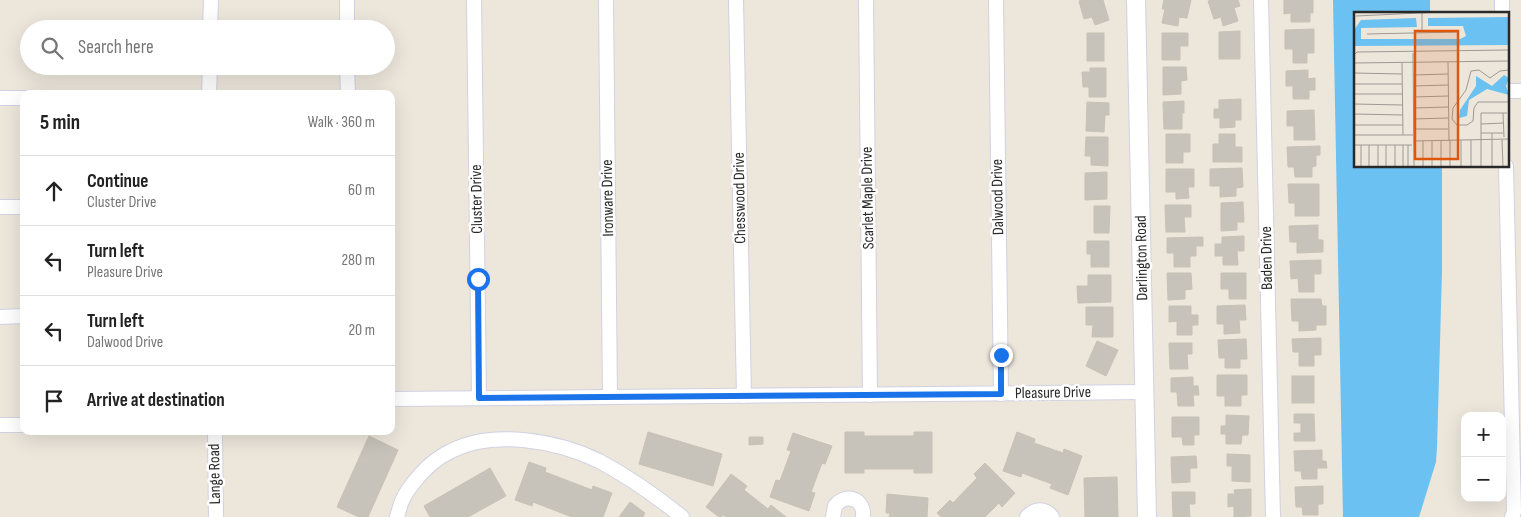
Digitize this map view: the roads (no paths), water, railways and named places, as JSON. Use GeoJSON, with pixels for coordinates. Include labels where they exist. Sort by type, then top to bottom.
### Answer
{"type":"FeatureCollection","features":[{"type":"Feature","properties":{"kind":"street"},"geometry":{"type":"LineString","coordinates":[[210,20],[211,0]]}},
{"type":"Feature","properties":{"kind":"street"},"geometry":{"type":"LineString","coordinates":[[347,0],[347,20]]}},
{"type":"Feature","properties":{"kind":"street","name":"Cluster Drive"},"geometry":{"type":"LineString","coordinates":[[474,0],[479,398]]}},
{"type":"Feature","properties":{"kind":"street","name":"Ironware Drive"},"geometry":{"type":"LineString","coordinates":[[606,0],[610,397]]}},
{"type":"Feature","properties":{"kind":"street","name":"Chesswood Drive"},"geometry":{"type":"LineString","coordinates":[[736,0],[744,396]]}},
{"type":"Feature","properties":{"kind":"street","name":"Scarlet Maple Drive"},"geometry":{"type":"LineString","coordinates":[[866,0],[870,395]]}},
{"type":"Feature","properties":{"kind":"street","name":"Dalwood Drive"},"geometry":{"type":"LineString","coordinates":[[996,0],[1001,394]]}},
{"type":"Feature","properties":{"kind":"street","name":"Darlington Road"},"geometry":{"type":"LineString","coordinates":[[1136,0],[1147,517]]}},
{"type":"Feature","properties":{"kind":"street","name":"Baden Drive"},"geometry":{"type":"LineString","coordinates":[[1261,0],[1273,517]]}},
{"type":"Feature","properties":{"kind":"street"},"geometry":{"type":"LineString","coordinates":[[209,90],[210,75]]}},
{"type":"Feature","properties":{"kind":"street"},"geometry":{"type":"LineString","coordinates":[[347,75],[348,90]]}},
{"type":"Feature","properties":{"kind":"street"},"geometry":{"type":"LineString","coordinates":[[1508,91],[1521,90]]}},
{"type":"Feature","properties":{"kind":"street"},"geometry":{"type":"LineString","coordinates":[[0,98],[20,98]]}},
{"type":"Feature","properties":{"kind":"street"},"geometry":{"type":"LineString","coordinates":[[1506,168],[1514,512],[1512,517]]}},
{"type":"Feature","properties":{"kind":"street"},"geometry":{"type":"LineString","coordinates":[[0,207],[20,207]]}},
{"type":"Feature","properties":{"kind":"street"},"geometry":{"type":"LineString","coordinates":[[0,316],[20,316]]}},
{"type":"Feature","properties":{"kind":"street","name":"Pleasure Drive"},"geometry":{"type":"LineString","coordinates":[[395,400],[1144,392]]}},
{"type":"Feature","properties":{"kind":"street"},"geometry":{"type":"LineString","coordinates":[[0,425],[20,425]]}},
{"type":"Feature","properties":{"kind":"street","name":"Lange Road"},"geometry":{"type":"LineString","coordinates":[[215,435],[216,517]]}},
{"type":"Feature","properties":{"kind":"street"},"geometry":{"type":"LineString","coordinates":[[397,517],[402,499],[420,475],[435,460],[452,450],[469,444],[504,440],[543,443],[598,460],[646,490],[682,517]]}},
{"type":"Feature","properties":{"kind":"street"},"geometry":{"type":"LineString","coordinates":[[833,517],[835,506],[847,498],[860,504],[863,509],[863,517]]}},
{"type":"Feature","properties":{"kind":"street"},"geometry":{"type":"LineString","coordinates":[[1027,517],[1039,510],[1048,513],[1052,517]]}},
{"type":"Feature","properties":{"kind":"water"},"geometry":{"type":"Polygon","coordinates":[[[1333,0],[1430,0],[1430,12],[1354,12],[1354,168],[1442,168],[1442,271],[1436,462],[1419,517],[1343,517],[1333,0]]]}}]}
